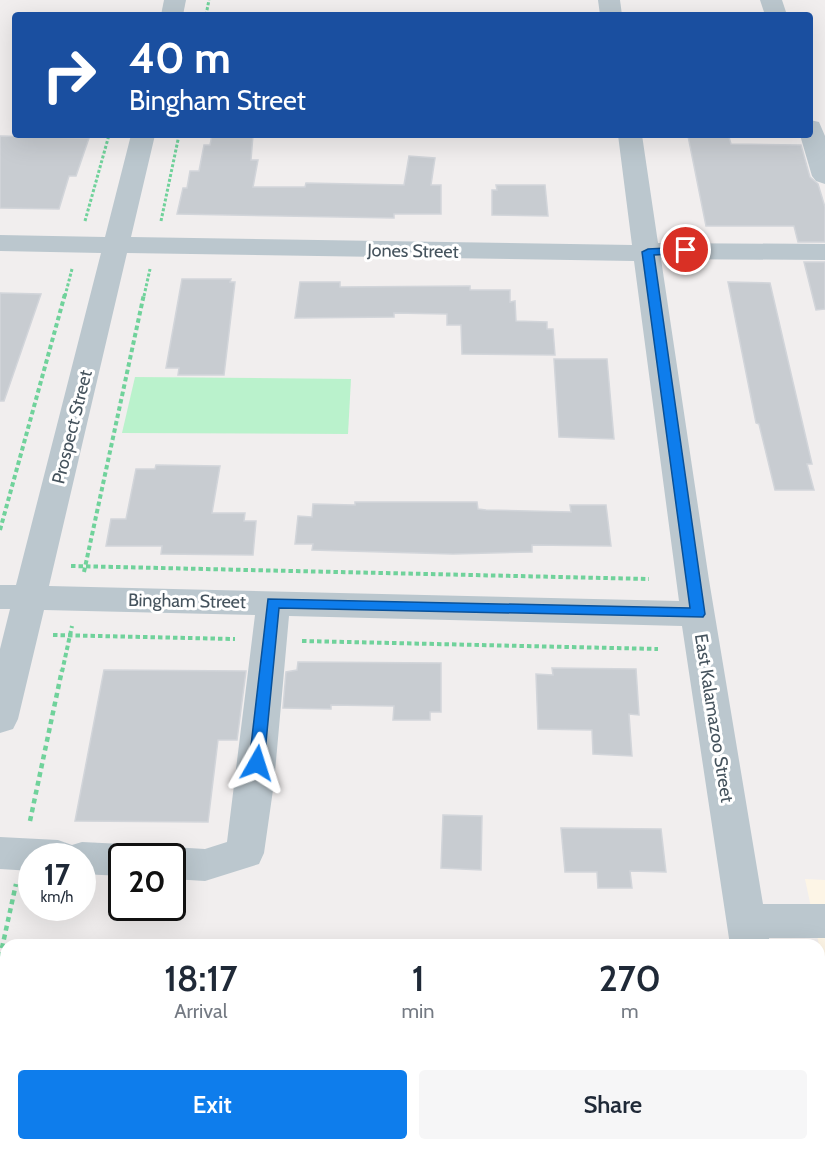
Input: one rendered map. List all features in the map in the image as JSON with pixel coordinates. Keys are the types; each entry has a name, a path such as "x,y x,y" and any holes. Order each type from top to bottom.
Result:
{"street":[{"path":"813,137 825,176"},
{"name":"Prospect Street","path":"0,719 21,634 15,597 38,565 142,138"},
{"name":"East Kalamazoo Street","path":"630,138 698,614 748,933"},
{"name":"Jones Street","path":"0,243 76,234 117,246 610,255 648,252 825,252"},
{"name":"Bingham Street","path":"15,597 698,614"},
{"path":"189,864 245,853 273,603"},
{"path":"748,933 825,921"}],"path":[{"path":"0,530 76,234 85,223 108,138"},
{"path":"29,843 70,636 178,138"},
{"path":"38,565 649,579"},
{"path":"21,634 658,649"},
{"path":"5,939 18,889"}],"shaded area":[{"path":"805,879 825,880 825,939 818,939"}],"green space":[{"path":"135,377 351,379 348,434 122,433"}],"building":[{"path":"0,136 89,138 76,176 69,176 59,209 0,208"},
{"path":"211,138 253,138 251,160 258,160 253,187 305,187 306,183 404,185 409,156 435,158 431,185 441,185 441,214 394,214 394,218 177,214 183,188 187,188 190,171 199,171 204,145 210,145"},
{"path":"688,138 729,138 731,144 801,145 810,177 818,184 825,207 825,242 798,242 794,226 706,226"},
{"path":"496,185 545,185 548,216 492,215 492,190 497,190"},
{"path":"804,262 825,262 825,309 816,310"},
{"path":"182,279 231,279 230,282 235,282 224,375 178,375 179,368 166,368"},
{"path":"300,282 340,282 340,287 470,286 470,290 510,290 510,302 515,301 516,321 547,322 547,329 553,329 555,355 462,354 461,325 447,325 447,314 394,313 394,317 295,318"},
{"path":"728,282 770,283 812,464 807,464 814,490 775,490 759,424 756,423"},
{"path":"0,293 41,294 4,401 0,401"},
{"path":"554,359 607,359 614,439 559,437"},
{"path":"156,465 220,466 212,513 245,513 244,521 256,521 253,555 161,554 162,546 106,546 111,519 126,519 136,469 155,469"},
{"path":"355,502 477,502 478,509 486,510 571,512 570,505 606,505 611,546 532,545 532,552 453,554 312,550 313,544 295,544 298,516 312,517 313,504 355,505"},
{"path":"298,662 441,663 441,712 430,712 430,720 393,720 394,706 331,705 331,709 283,708 286,672 297,670"},
{"path":"552,668 636,669 639,715 629,714 632,756 593,754 592,730 538,729 536,674 553,675"},
{"path":"104,670 246,671 237,740 218,740 208,822 75,821"},
{"path":"443,815 482,816 481,870 441,868"},
{"path":"561,828 661,829 666,872 630,871 632,888 598,888 597,872 565,872"}],"route":[{"path":"257,763 273,603 698,614 648,252 686,250"}]}
